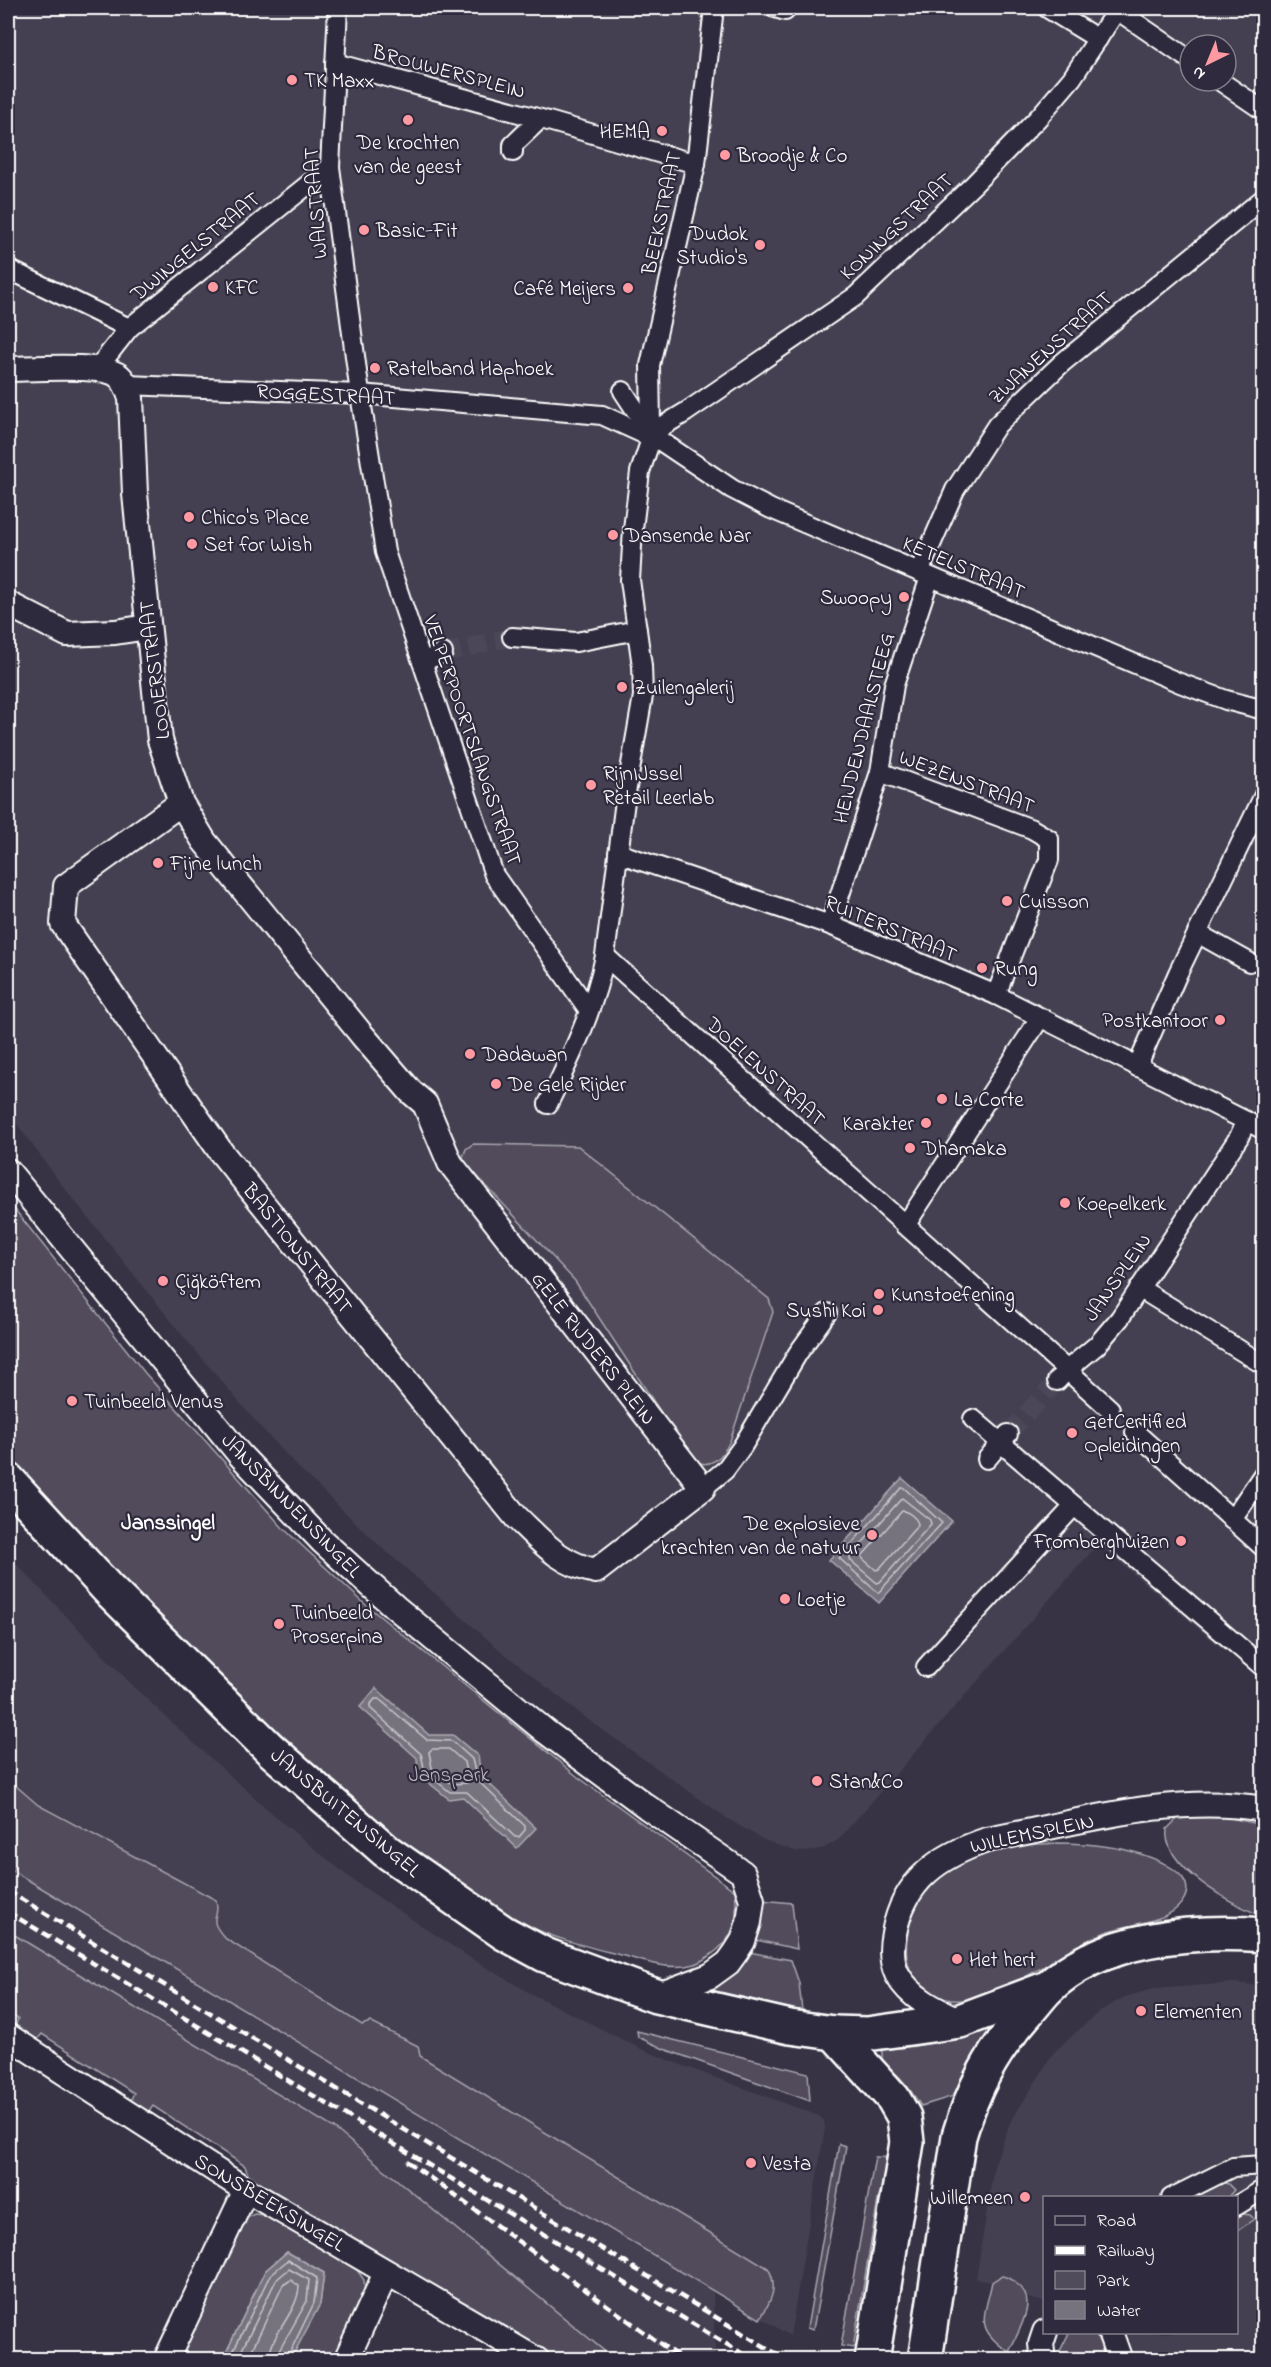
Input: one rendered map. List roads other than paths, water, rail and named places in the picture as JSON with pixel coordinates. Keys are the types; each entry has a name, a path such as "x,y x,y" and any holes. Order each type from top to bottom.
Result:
{"main road":[{"name":"JANSBUITENSINGEL","path":"8,1480 108,1589 270,1749 386,1851 504,1933 545,1956 656,1996 790,2027 867,2034 960,2021"},
{"path":"960,2021 1048,1988 1075,1969 1106,1953 1137,1942 1215,1935 1263,1935"},
{"path":"925,2360 959,2136 968,2103 986,2067 1000,2046 1048,1988"},
{"path":"834,2032 893,2098 904,2117 907,2146 872,2360"}],"street":[{"name":"WALSTRAAT","path":"338,8 330,167 360,394"},
{"name":"BEEKSTRAAT","path":"588,1009 600,982 605,956 618,853 643,696 642,666 630,580 640,472 652,434 650,365 696,164 714,8"},
{"path":"1047,8 1098,39"},
{"path":"1118,9 1178,52"},
{"name":"KONINGSTRAAT","path":"652,434 856,296 974,184 1038,118 1072,78 1118,9"},
{"name":"BROUWERSPLEIN","path":"335,63 696,164"},
{"path":"1237,93 1263,111"},
{"path":"513,152 513,145 546,121"},
{"name":"DWINGELSTRAAT","path":"97,369 129,328 330,167"},
{"name":"ZWANENSTRAAT","path":"925,575 955,490 997,425 1062,363 1263,198"},
{"path":"8,269 129,328"},
{"name":"ROGGESTRAAT","path":"8,369 97,369 119,376 126,385 360,394 602,415 652,434"},
{"name":"LOOIERSTRAAT","path":"126,385 131,398 135,494 160,740 181,803 204,841 363,1035"},
{"path":"622,391 652,434"},
{"name":"VELPERPOORTSLANGSTRAAT","path":"360,394 385,552 494,875 588,1009"},
{"name":"KETELSTRAAT","path":"652,434 732,489 771,509 1180,683 1226,700 1263,710"},
{"name":"HEIJDENDAALSTEEG","path":"830,925 880,772 894,685 925,575"},
{"path":"8,603 67,634 116,632 148,627"},
{"path":"512,637 576,642 637,630"},
{"path":"422,662 443,653"},
{"name":"WEZENSTRAAT","path":"880,772 1032,829 1049,839 1049,860 996,995"},
{"path":"1263,795 1197,933 1137,1067 1263,1130"},
{"name":"BASTIONSTRAAT","path":"181,803 66,886 63,924 221,1152 516,1517 552,1551 577,1567 596,1571 703,1488"},
{"name":"RUITERSTRAAT","path":"618,853 830,925 996,995 1137,1067"},
{"path":"1197,933 1249,962"},
{"name":"DOELENSTRAAT","path":"605,956 901,1222"},
{"path":"548,1104 588,1009"},
{"path":"1040,1018 901,1222 1062,1375 1110,1409"},
{"name":"GELE RIJDERS PLEIN","path":"363,1035 424,1104 450,1163 703,1488"},
{"name":"JANSPLEIN","path":"1062,1375 1096,1345 1120,1318 1239,1137 1246,1121"},
{"name":"JANSBINNENSINGEL","path":"8,1171 240,1455 322,1541 395,1607 545,1731 656,1814 743,1873 752,1900 749,1922 743,1941 736,1952 728,1963 710,1976 656,1996"},
{"path":"1139,1288 1263,1365"},
{"path":"703,1488 724,1470 742,1447 798,1353 827,1313"},
{"path":"974,1419 1004,1438 1074,1506 1263,1668"},
{"path":"1135,1432 1263,1548"},
{"path":"987,1459 1004,1438"},
{"path":"1232,1520 1263,1473"},
{"path":"926,1667 1074,1506"},
{"name":"WILLEMSPLEIN","path":"960,2021 939,2011 908,1989 897,1974 892,1960 892,1945 900,1911 910,1891 938,1862 958,1850 987,1840 1162,1806 1210,1805 1263,1809"},
{"name":"SONSBEEKSINGEL","path":"8,2036 246,2190 537,2360"},
{"path":"1175,2196 1233,2168 1263,2165"},
{"path":"1238,2205 1263,2189"},
{"path":"166,2360 246,2190"},
{"path":"346,2360 386,2273"},
{"path":"1043,2360 1041,2344 1044,2334"},
{"path":"1111,2334 1120,2360"}],"water":[{"path":"902,1478 952,1521 879,1603 829,1560"},
{"path":"376,1688 429,1735 453,1735 478,1756 481,1776 536,1828 517,1848 463,1797 449,1799 418,1774 417,1758 360,1707"},
{"path":"287,2252 324,2273 320,2304 291,2359 223,2359 265,2271"}],"tunnel":[{"path":"443,653 512,637"},
{"path":"1008,1434 1057,1381"}],"railway":[{"path":"8,1891 787,2360"},
{"path":"8,1912 753,2360"},
{"path":"407,2161 683,2360"}],"place":[{"name":"TK Maxx","path":"292,80"},
{"name":"De krochten van de geest","path":"408,120"},
{"name":"HEMA","path":"662,131"},
{"name":"Broodje & Co","path":"725,155"},
{"name":"Basic-Fit","path":"364,230"},
{"name":"Dudok Studio's","path":"760,245"},
{"name":"KFC","path":"213,287"},
{"name":"Café Meijers","path":"628,288"},
{"name":"Ratelband Haphoek","path":"375,368"},
{"name":"Chico's Place","path":"189,517"},
{"name":"Dansende Nar","path":"613,535"},
{"name":"Set for Wish","path":"192,544"},
{"name":"Swoopy","path":"904,597"},
{"name":"Zuilengalerij","path":"622,687"},
{"name":"RijnIJssel Retail Leerlab","path":"591,785"},
{"name":"Fijne lunch","path":"158,863"},
{"name":"Cuisson","path":"1007,901"},
{"name":"Rung","path":"982,968"},
{"name":"Postkantoor","path":"1220,1020"},
{"name":"Dadawan","path":"470,1054"},
{"name":"De Gele Rijder","path":"496,1084"},
{"name":"La Corte","path":"942,1099"},
{"name":"Karakter","path":"926,1123"},
{"name":"Dhamaka","path":"910,1148"},
{"name":"Koepelkerk","path":"1065,1203"},
{"name":"Çiğköftem","path":"163,1281"},
{"name":"Kunstoefening","path":"879,1294"},
{"name":"Sushi Koi","path":"878,1310"},
{"name":"Tuinbeeld Venus","path":"72,1401"},
{"name":"GetCertified Opleidingen","path":"1072,1433"},
{"name":"De explosieve krachten van de natuur","path":"872,1535"},
{"name":"Fromberghuizen","path":"1181,1541"},
{"name":"Loetje","path":"785,1599"},
{"name":"Tuinbeeld Proserpina","path":"279,1624"},
{"name":"Stan&Co","path":"817,1781"},
{"name":"Het hert","path":"957,1959"},
{"name":"Elementen","path":"1141,2011"},
{"name":"Vesta","path":"751,2163"},
{"name":"Willemeen","path":"1025,2197"}],"district":[{"name":"Janssingel","path":"168,1521"}],"park label":[{"name":"Janspark","path":"449,1774"}]}
